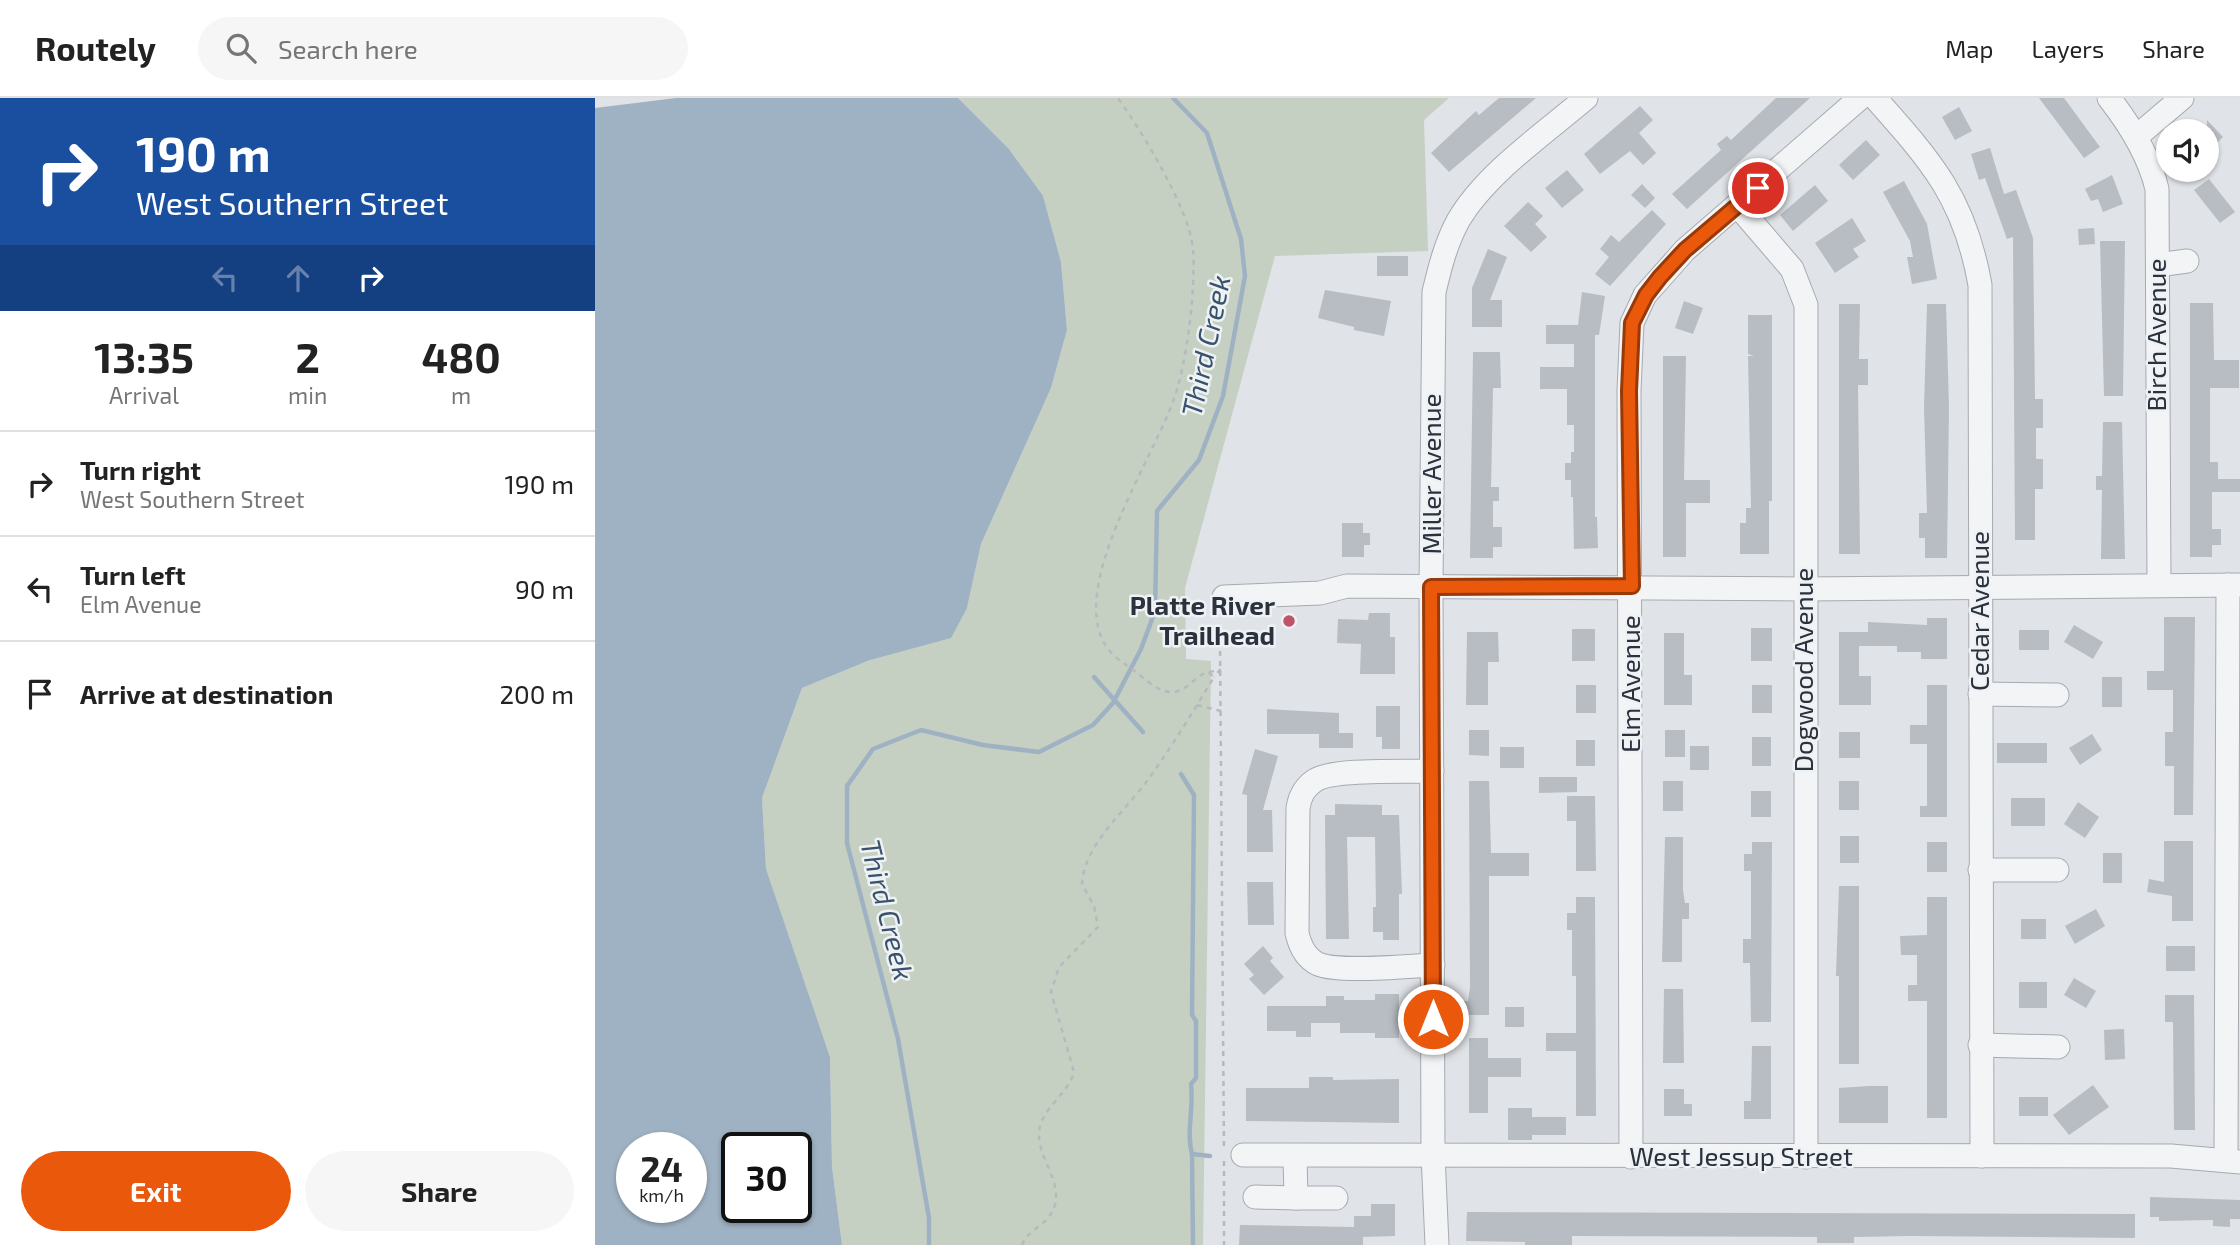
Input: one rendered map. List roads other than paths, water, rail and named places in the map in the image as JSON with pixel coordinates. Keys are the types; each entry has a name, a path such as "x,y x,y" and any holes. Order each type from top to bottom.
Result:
{"street":[{"name":"Miller Avenue","path":"1437,1245 1433,1154 1433,314 1443,257 1458,222 1487,184 1586,98"},
{"name":"Elm Avenue","path":"1631,1157 1632,586 1629,391 1632,323 1646,295 1685,250 1860,98"},
{"name":"Cedar Avenue","path":"1875,98 1943,178 1975,252 1981,302 1979,587 1982,1156"},
{"name":"Birch Avenue","path":"2109,98 2136,137 2153,171 2157,189 2159,584"},
{"path":"2136,137 2182,98"},
{"name":"Dogwood Avenue","path":"1738,206 1792,270 1806,305 1806,1157"},
{"path":"2158,265 2187,261"},
{"path":"1224,597 1320,593 1347,586 1804,589 2234,585 2233,1160"},
{"path":"1980,694 2057,695"},
{"path":"1432,771 1331,774 1321,776 1304,789 1298,808 1297,933 1300,945 1310,959 1329,968 1433,965"},
{"path":"1980,870 2057,870"},
{"path":"1980,1045 2058,1047"},
{"name":"West Jessup Street","path":"1243,1155 2171,1156 2233,1160"},
{"path":"1296,1156 1296,1198"},
{"path":"1255,1197 1336,1198"}],"water":[{"path":"676,98 958,98 1009,149 1043,196 1061,262 1067,330 1051,388 981,544 967,608 951,638 870,660 802,688 762,798 766,869 830,1057 832,1167 842,1245 595,1245 595,108"}],"waterway":[{"name":"Third Creek","path":"929,1245 929,1218 898,1039 847,843 847,786 873,749 921,730 983,745 1039,752 1093,725 1113,703 1141,649 1155,611 1157,511 1199,460 1223,396 1245,276 1241,239 1207,133 1173,98"},
{"path":"1094,677 1143,732"},
{"path":"1181,774 1194,795 1192,1015 1196,1021 1196,1078 1191,1084 1190,1146 1192,1154 1210,1156"},
{"path":"1192,1154 1193,1245"}],"place":[{"name":"Platte River Trailhead","path":"1289,621"}]}
